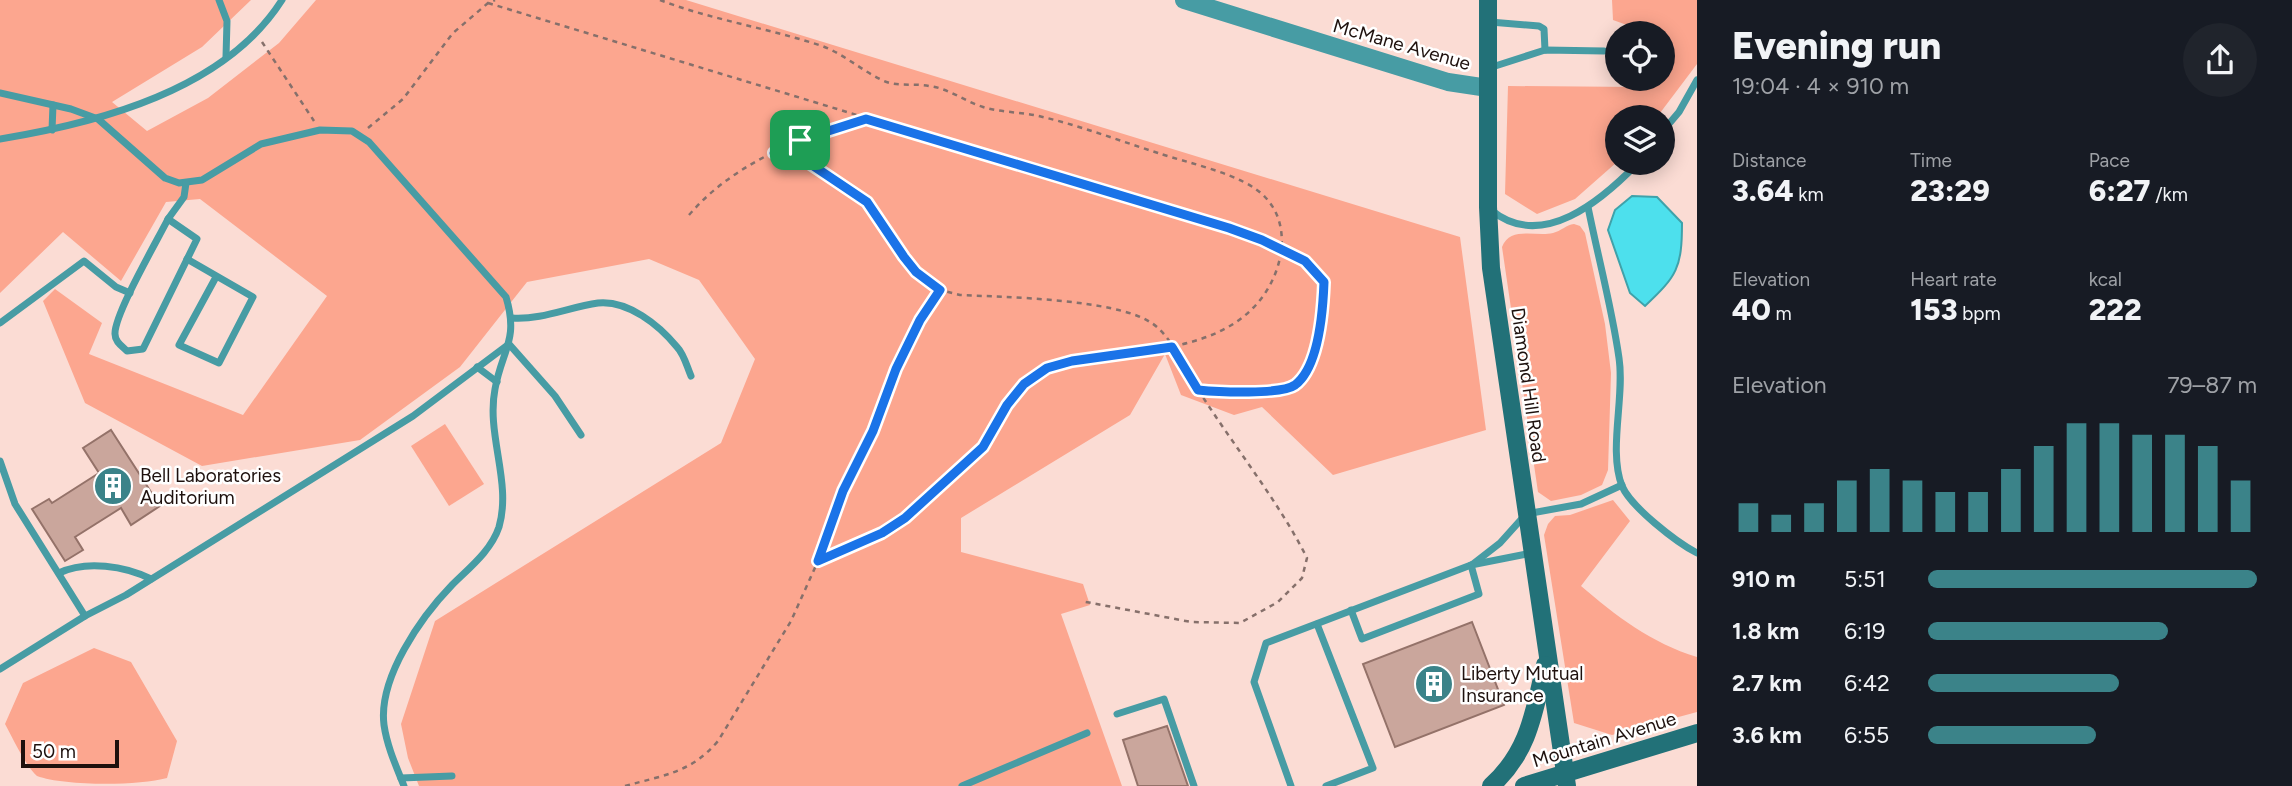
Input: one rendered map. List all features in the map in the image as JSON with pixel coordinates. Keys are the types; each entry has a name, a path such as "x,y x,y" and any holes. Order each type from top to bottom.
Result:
{"main road":[{"name":"Diamond Hill Road","path":"1488,0 1488,207 1493,288 1567,779"},
{"path":"1491,786 1509,766 1530,731 1547,654"},
{"name":"Mountain Avenue","path":"1524,786 1567,779 1697,733"}],"street":[{"name":"McMane Avenue","path":"1184,0 1448,82 1488,88"}],"lane":[{"path":"219,0 228,21 226,57"},
{"path":"0,139 98,119 184,84 226,57 256,32 282,0"},
{"path":"1488,22 1539,26 1544,29 1545,50"},
{"path":"1488,68 1545,50 1604,51"},
{"path":"1675,116 1693,95 1697,80"},
{"path":"0,93 98,119 166,178 186,183 202,180 261,144 320,130 352,131 360,134 506,297 512,318 509,344 497,382 493,425 502,493 498,529 490,545 430,609 408,644 384,703 384,723 402,782 452,776"},
{"path":"52,105 52,130"},
{"path":"1488,207 1505,221 1521,226 1556,221 1588,207 1624,175"},
{"path":"168,219 197,239 143,349 127,351 116,341 114,332 130,293 168,219 184,197 186,183"},
{"path":"1588,207 1620,359 1618,463 1622,485 1628,496 1648,515 1697,553"},
{"path":"187,259 253,297 219,363 178,345 216,276"},
{"path":"0,323 84,261 116,287 130,293"},
{"path":"512,318 528,319 599,303 627,308 649,320 679,348 691,376"},
{"path":"0,669 414,416 509,344"},
{"path":"509,344 555,396 581,435"},
{"path":"477,367 497,382"},
{"path":"0,461 15,504 85,616"},
{"path":"1471,565 1500,543 1526,514 1581,504 1622,485"},
{"path":"1291,786 1255,678 1266,643 1471,565 1532,553"},
{"path":"1351,610 1362,639 1479,594 1471,565"},
{"path":"59,573 80,566 138,572 151,579"},
{"path":"1317,624 1373,768 1326,786"},
{"path":"1117,714 1164,699 1194,786"},
{"path":"962,786 1087,733"}],"path":[{"path":"360,134 403,99 453,33 488,2 495,0"},
{"path":"660,0 708,17 763,28 827,48 884,81 907,86 929,86 955,94 979,106 1076,126 1230,176 1266,198 1279,223 1281,263 1266,292 1240,321 1219,332 1172,347 1072,361 1047,368 1024,384 1007,405 983,447 905,518 882,533 818,561"},
{"path":"488,2 1229,228 1262,240 1305,261 1324,282 1322,319 1306,373 1294,386 1275,391 1198,390"},
{"path":"256,32 320,130"},
{"path":"689,215 726,179 800,140 866,119"},
{"path":"774,153 789,153 803,159 867,202 916,272 940,290 960,295 1069,303 1129,313 1151,322 1166,335 1198,390 1307,558 1302,578 1278,602 1240,623 1191,622 1082,601"},
{"path":"625,786 687,768 704,758 718,741 791,621 818,561 843,491 873,431 896,369 920,320 940,290"},
{"path":"1534,759 1545,750"}],"shaded area":[{"path":"0,0 251,0 202,47 112,102 147,131 208,98 279,43 316,0 686,0 1460,237 1486,430 1333,475 1262,407 1234,415 1181,395 1165,354 1130,415 961,518 961,552 1083,584 1090,605 1061,614 1122,786 419,786 408,758 401,724 435,621 721,443 755,359 699,280 649,259 527,282 460,367 360,440 202,466 85,403 43,301 55,289 102,323 89,354 243,415 327,296 200,199 166,202 121,281 63,232 0,293"},
{"path":"1612,0 1697,0 1697,64 1666,105 1605,105 1605,173 1575,199 1537,214 1505,194 1508,86 1605,87 1605,91 1675,91 1675,21 1613,20"},
{"path":"1574,224 1580,226 1585,233 1605,324 1611,373 1608,470 1602,485 1581,495 1551,501 1538,492 1502,247 1517,234 1553,233"},
{"path":"445,424 484,484 449,506 411,446"},
{"path":"1613,500 1630,521 1581,586 1635,628 1664,644 1697,657 1697,712 1612,735 1574,723 1544,535 1555,516 1570,515"},
{"path":"94,648 131,662 177,741 167,778 101,784 65,782 37,776 20,752 5,724 23,683"}],"water":[{"path":"1632,196 1657,197 1682,223 1681,251 1676,270 1645,306 1630,293 1608,230 1615,210"}],"building":[{"name":"Bell Laboratories Auditorium","path":"111,430 160,506 131,525 121,508 75,537 83,550 65,561 32,509 49,499 52,503 99,473 83,448"},
{"name":"Liberty Mutual Insurance","path":"1472,622 1504,705 1395,747 1363,664"},
{"path":"1167,726 1188,786 1138,786 1123,740"}],"place":[{"name":"Bell Laboratories Auditorium","path":"113,486"},
{"name":"Liberty Mutual Insurance","path":"1434,684"}],"route":[{"path":"866,119 1262,240 1305,261 1324,282 1322,319 1306,373 1294,386 1275,391 1198,390 1172,347 1072,361 1047,368 1024,384 1007,405 983,447 905,518 882,533 818,561 843,491 873,431 896,369 920,320 940,290 916,272 867,202 823,175 803,159 789,153 774,153 800,140 866,119"}]}
